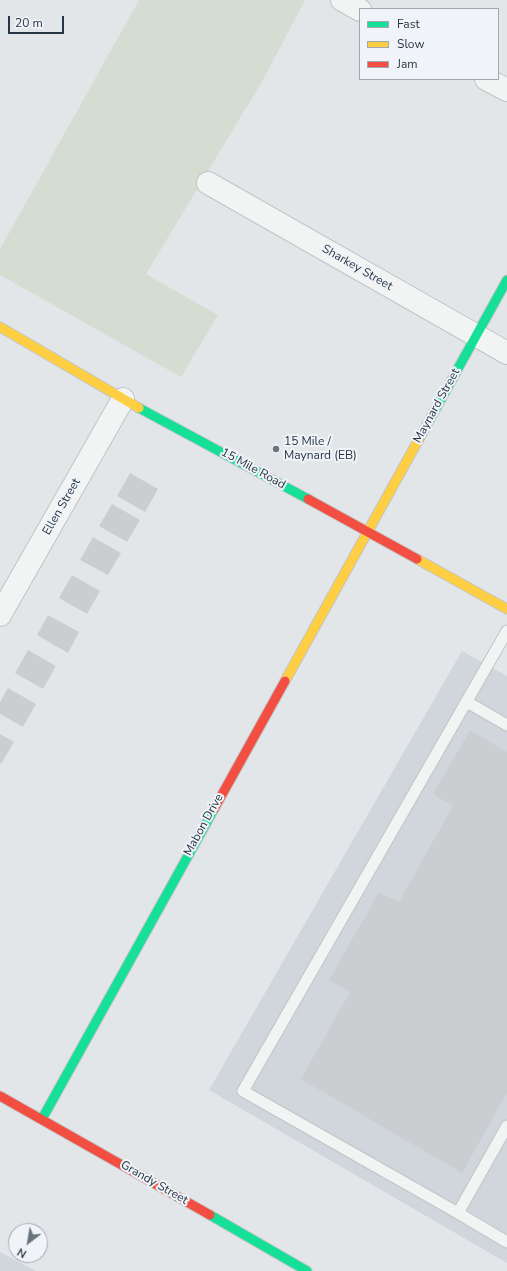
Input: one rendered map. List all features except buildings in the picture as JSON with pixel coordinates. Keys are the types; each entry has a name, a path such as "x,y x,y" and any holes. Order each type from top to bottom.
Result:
{"street":[{"path":"342,0 359,9"},
{"path":"488,80 507,90"},
{"name":"Sharkey Street","path":"208,183 507,353"},
{"name":"Maynard Street","path":"367,531 507,280"},
{"name":"15 Mile Road","path":"0,327 124,399 507,609"},
{"name":"Ellen Street","path":"0,615 124,399"},
{"name":"Mabon Drive","path":"42,1119 367,531"},
{"name":"Grandy Street","path":"0,1096 307,1271"}],"lane":[{"path":"507,631 243,1091 507,1242"},
{"path":"466,702 507,725"},
{"path":"458,1213 507,1126"}],"shaded area":[{"path":"139,0 305,0 263,80 146,274 218,315 181,377 0,275 0,249"},
{"path":"462,651 507,676 507,1263 209,1090"},
{"path":"0,1252 8,1256 8,1263 21,1263 36,1271 0,1271"}],"traffic: fast":[{"path":"419,439 507,280"},
{"path":"139,408 308,499"},
{"path":"42,1119 214,809"},
{"path":"210,1215 307,1271"}],"traffic: slow":[{"path":"0,327 139,408"},
{"path":"285,681 419,439"},
{"path":"417,559 507,609"}],"traffic: jam":[{"path":"308,499 417,559"},
{"path":"214,809 285,681"},
{"path":"0,1096 210,1215"}],"place":[{"name":"15 Mile / Maynard (EB)","path":"276,449"}]}
